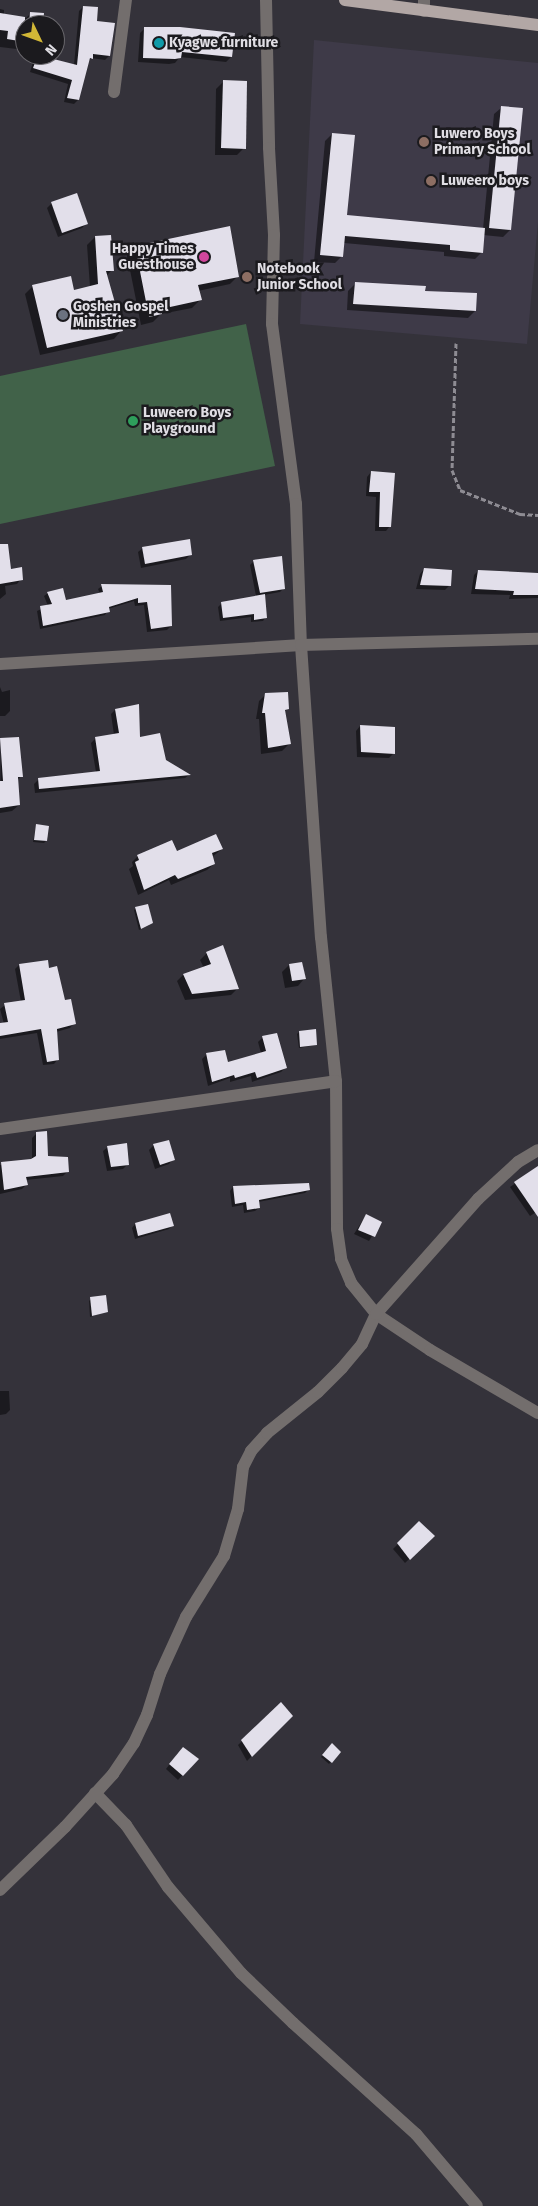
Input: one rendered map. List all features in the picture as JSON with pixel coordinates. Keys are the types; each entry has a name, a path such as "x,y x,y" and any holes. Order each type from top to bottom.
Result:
{"main road":[{"path":"345,0 424,6 538,25"}],"street":[{"path":"114,92 126,0"},
{"path":"266,0 269,148 274,235 272,324 296,504 301,646 321,937 336,1081 337,1229 342,1259 351,1283 376,1314 430,1350 538,1414"},
{"path":"0,664 301,646 538,639"},
{"path":"0,1129 336,1081"},
{"path":"0,1890 18,1875 114,1774 134,1743 147,1715 160,1674 186,1617 224,1556 235,1524 244,1467 252,1451 267,1433 318,1392 342,1368 362,1344 376,1314 486,1192 518,1162 538,1150"},
{"path":"95,1793 126,1825 168,1887 241,1973 416,2134 477,2206"}],"path":[{"path":"456,343 452,470 460,490 520,514 538,515"}],"shaded area":[{"name":"Luwero Boys Primary School","path":"314,40 538,63 538,222 527,344 300,324"}],"green space":[{"name":"Luweero Boys Playground","path":"246,324 275,466 0,524 0,376"}],"building":[{"path":"83,6 98,7 97,21 115,23 110,56 93,54 93,59 90,58 79,100 67,98 72,80 33,68 34,65 65,65 65,62 77,65"},
{"path":"30,12 44,13 44,15 30,15"},
{"path":"0,13 15,15 15,40 7,39 8,31 0,30"},
{"path":"144,27 180,27 235,33 232,57 182,52 181,58 175,59 143,58"},
{"path":"223,80 247,81 246,149 221,148"},
{"path":"501,106 523,108 511,230 489,228"},
{"path":"332,133 355,135 347,215 485,228 483,253 450,250 450,245 345,236 343,257 320,255"},
{"path":"77,193 88,224 62,233 51,202"},
{"path":"230,226 239,277 198,285 202,300 161,309 162,314 149,317 135,246"},
{"path":"111,235 114,271 106,271 123,331 47,348 32,285 71,276 74,290 98,284 95,236"},
{"path":"355,282 426,286 425,291 477,293 476,311 353,304"},
{"path":"371,471 395,473 391,527 379,527 380,492 369,492"},
{"path":"190,539 192,555 145,564 142,547"},
{"path":"0,544 8,544 11,569 22,567 23,580 0,584"},
{"path":"282,556 285,589 260,593 253,560"},
{"path":"424,568 452,570 451,586 420,585"},
{"path":"478,570 538,573 538,595 513,595 514,591 475,589"},
{"path":"101,584 171,585 172,626 151,629 147,602 138,603 138,598 109,607 110,612 43,626 40,606 52,604 47,592 63,588 66,600 103,592"},
{"path":"265,594 267,618 254,620 254,614 223,618 221,602"},
{"path":"288,692 289,709 285,710 291,744 268,748 265,713 262,713 265,693"},
{"path":"139,704 140,737 160,733 166,760 191,775 39,789 38,778 100,771 95,737 119,733 115,709"},
{"path":"360,725 395,727 395,754 361,752"},
{"path":"19,737 23,777 18,777 20,805 0,808 0,781 3,781 0,738"},
{"path":"36,824 49,826 47,841 34,840"},
{"path":"216,834 223,849 212,853 215,864 178,879 175,875 144,890 135,862 139,860 137,855 172,840 177,851"},
{"path":"148,904 153,923 141,929 135,907"},
{"path":"223,945 239,989 192,994 183,974 211,964 206,952"},
{"path":"48,960 49,968 57,966 65,1000 71,999 76,1024 57,1029 59,1060 47,1062 41,1029 0,1036 0,1023 8,1022 4,1003 25,1000 19,964"},
{"path":"302,962 306,979 292,981 289,964"},
{"path":"316,1029 317,1045 300,1047 299,1031"},
{"path":"277,1033 287,1068 257,1078 255,1072 235,1078 234,1075 212,1082 206,1053 225,1050 228,1062 266,1051 262,1036"},
{"path":"47,1131 48,1156 68,1157 69,1172 26,1177 28,1185 4,1190 1,1162 31,1159 36,1156 36,1132"},
{"path":"169,1140 175,1160 160,1165 153,1144"},
{"path":"127,1143 129,1165 111,1167 107,1146"},
{"path":"538,1166 538,1217 514,1182"},
{"path":"309,1183 310,1190 259,1200 260,1208 247,1210 246,1202 235,1204 233,1186"},
{"path":"170,1213 174,1226 138,1236 135,1223"},
{"path":"366,1214 382,1222 375,1237 358,1230"},
{"path":"106,1295 108,1312 92,1316 90,1297"},
{"path":"419,1521 435,1536 410,1560 397,1543"},
{"path":"281,1702 293,1716 252,1757 241,1740"},
{"path":"332,1743 341,1752 332,1763 322,1755"},
{"path":"183,1747 199,1759 183,1776 169,1764"}],"place":[{"name":"Kyagwe furniture","path":"159,43"},
{"name":"Luwero Boys Primary School","path":"424,142"},
{"name":"Luweero boys","path":"431,181"},
{"name":"Happy Times Guesthouse","path":"204,257"},
{"name":"Notebook Junior School","path":"247,277"},
{"name":"Goshen Gospel Ministries","path":"63,315"},
{"name":"Luweero Boys Playground","path":"133,421"}]}
